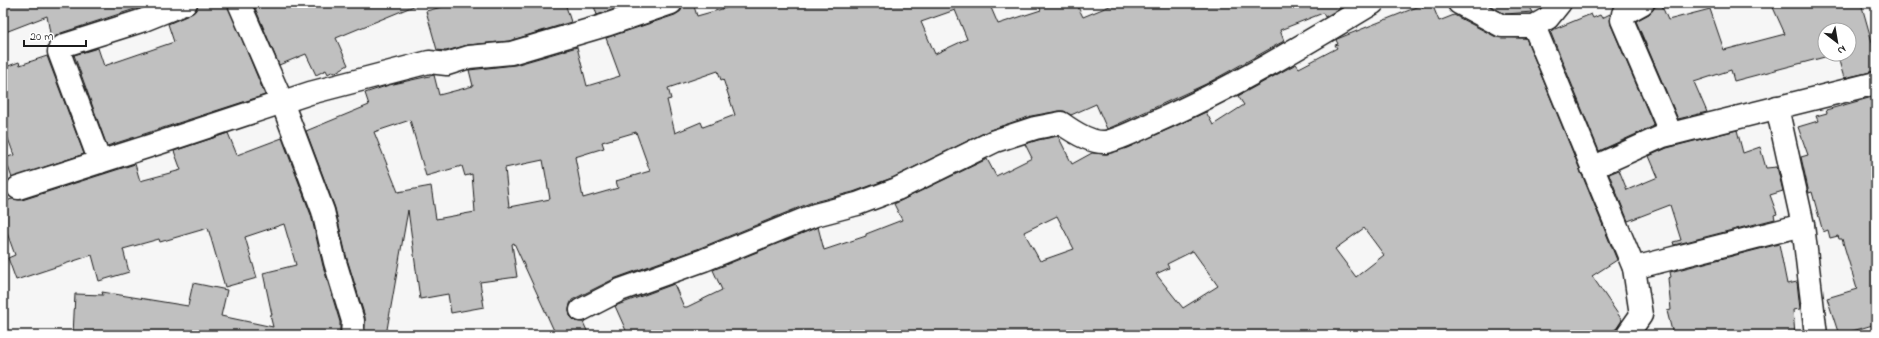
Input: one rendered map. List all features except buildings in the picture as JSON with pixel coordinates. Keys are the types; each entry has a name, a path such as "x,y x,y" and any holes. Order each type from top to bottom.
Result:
{"street":[{"path":"100,162 59,52 60,48 65,45 144,20 186,3"},
{"path":"239,3 282,102 323,211 353,321 352,335"},
{"path":"18,188 310,93 429,62 447,64 469,57 511,53 606,25 671,3"},
{"path":"581,310 620,290 704,260 815,215 857,204 897,189 995,141 1035,128 1061,123 1080,136 1104,142 1134,132 1173,115 1272,64 1373,3"},
{"path":"1459,3 1502,26 1534,26 1548,18 1560,3"},
{"path":"1643,3 1623,14 1622,20 1671,134"},
{"path":"1534,26 1634,268 1641,315 1627,335"},
{"path":"1592,168 1663,136 1876,83"},
{"path":"1777,108 1803,225 1816,335"},
{"path":"1634,268 1803,225"}]}
